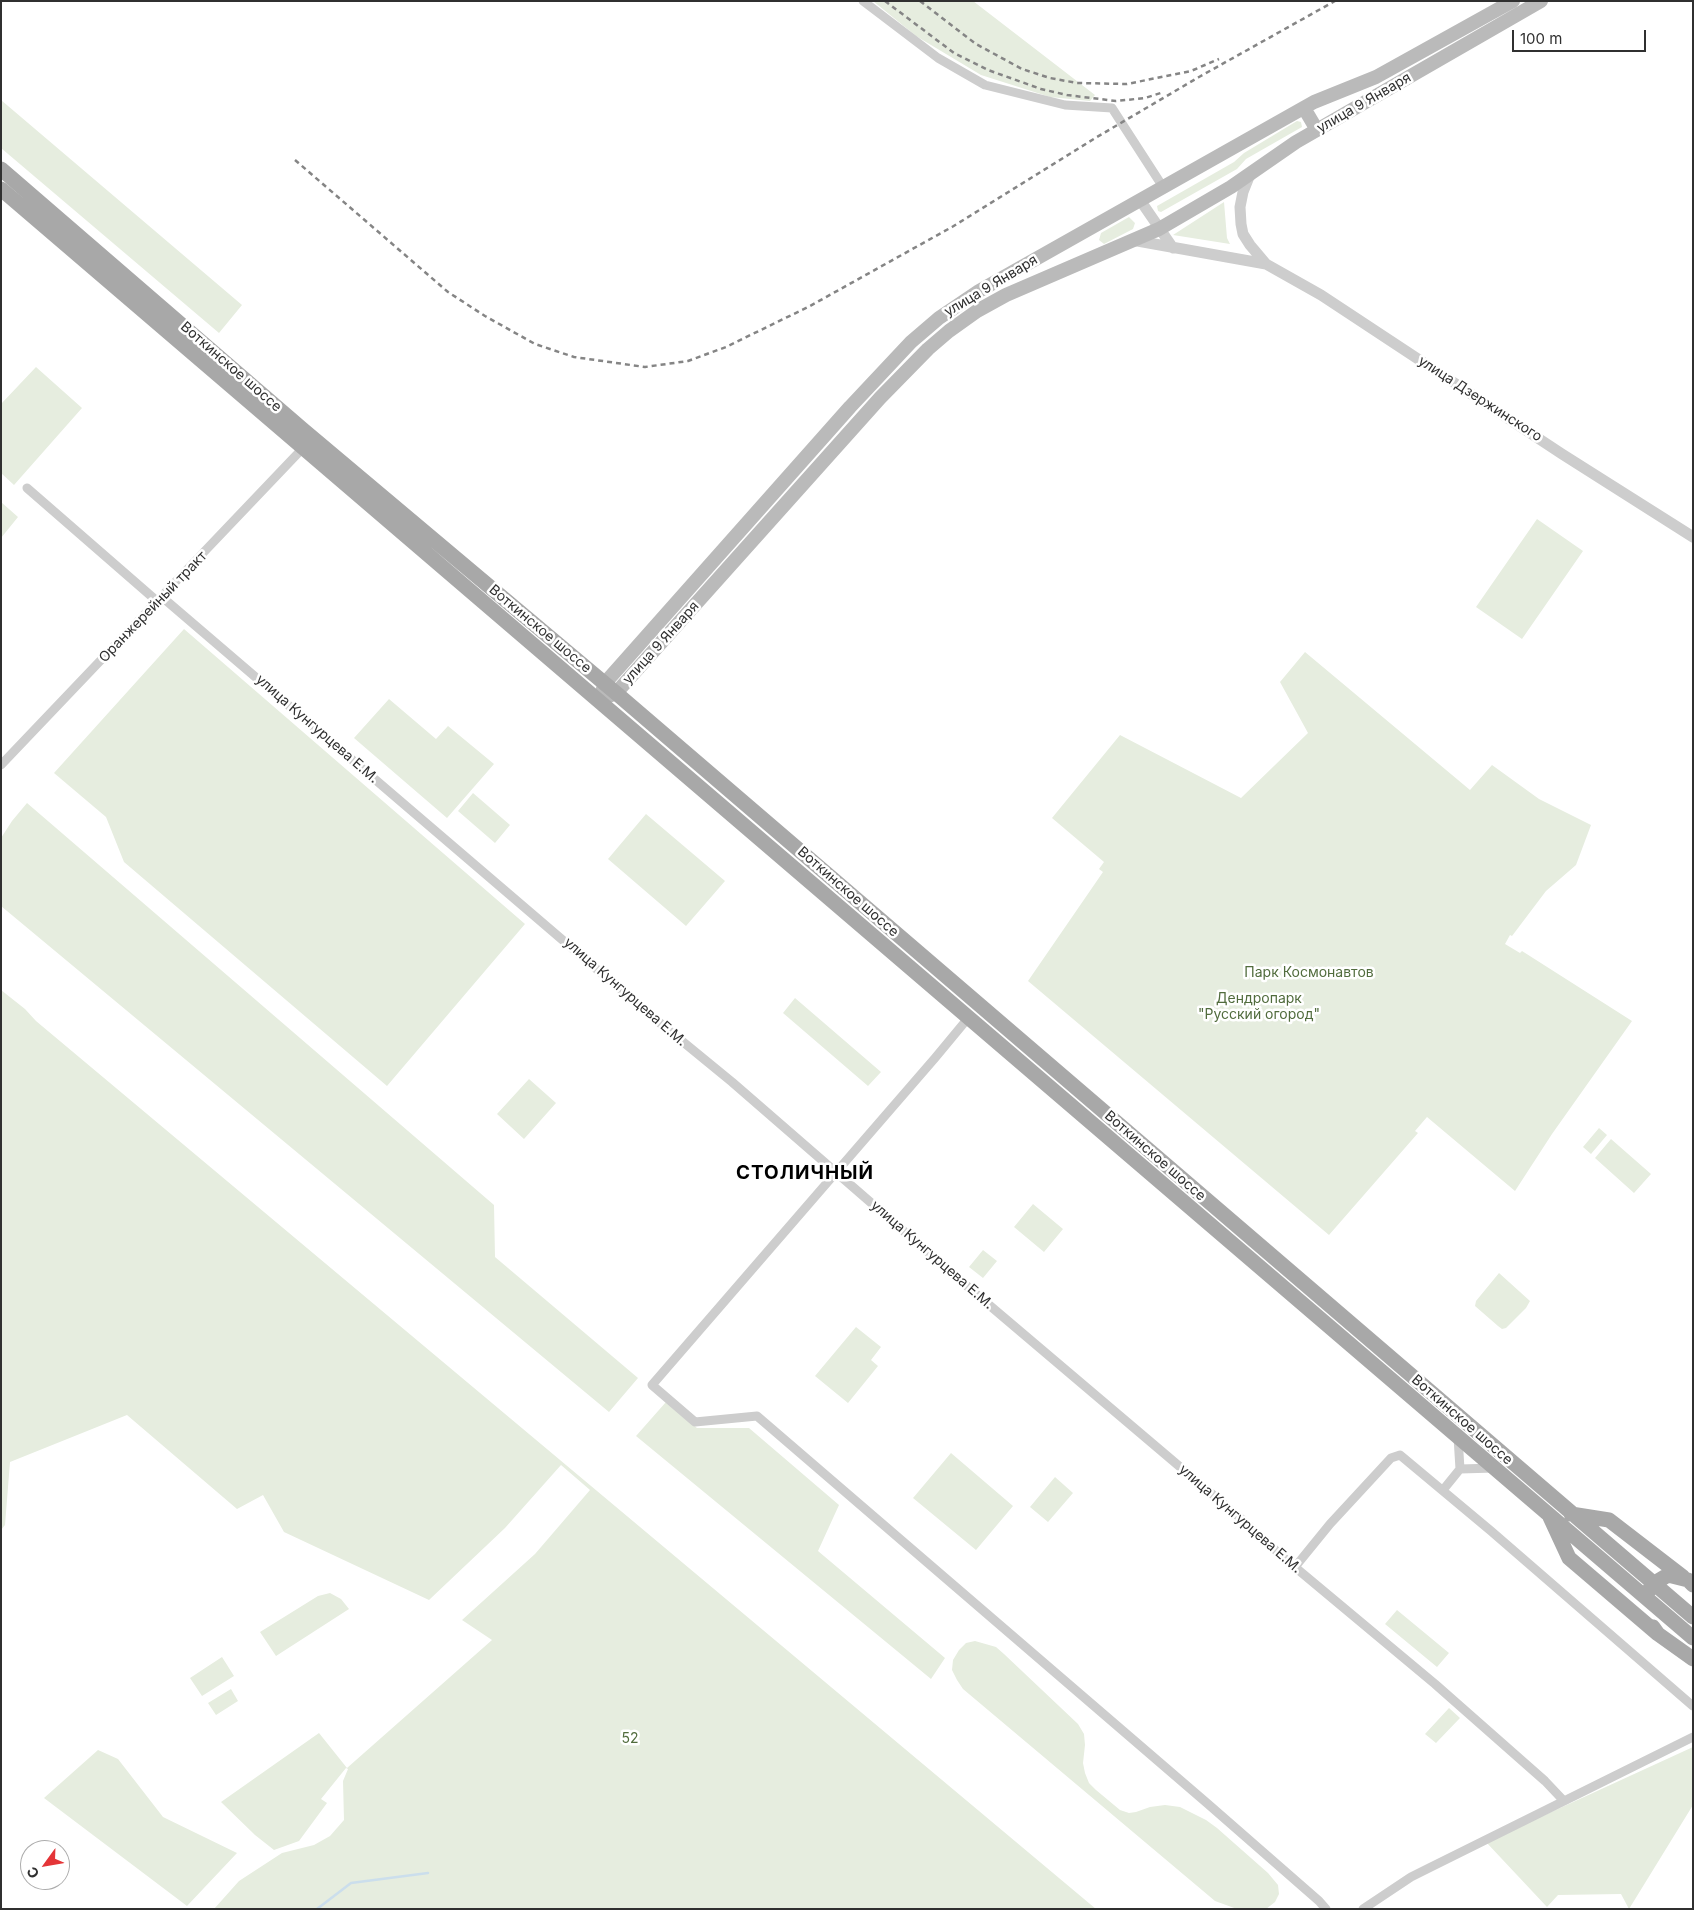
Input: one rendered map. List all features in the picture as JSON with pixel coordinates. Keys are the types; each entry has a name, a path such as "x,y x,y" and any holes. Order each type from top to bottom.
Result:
{"main road":[{"name":"улица 9 Января","path":"599,700 605,683 850,407 911,342 940,318 979,291 1304,108 1324,97 1376,77 1513,1"},
{"name":"улица 9 Января","path":"599,700 616,693 862,418 928,349 977,310 1020,288 1159,229 1231,187 1317,130 1541,1"},
{"path":"1304,108 1317,130"},
{"name":"Воткинское шоссе","path":"1,169 233,370 308,442 599,700 1548,1514 1649,1590 1693,1617"},
{"name":"Воткинское шоссе","path":"1,189 605,683 1571,1514 1649,1590 1693,1638"},
{"path":"850,407 862,418"},
{"path":"1548,1514 1568,1558 1658,1634 1693,1658"},
{"path":"1571,1514 1609,1520 1690,1583"},
{"path":"1658,1634 1642,1612 1649,1590 1668,1575 1690,1583"}],"street":[{"path":"863,1 938,58 985,85 1065,105 1112,108 1163,187"},
{"name":"улица Дзержинского","path":"1257,168 1249,177 1243,192 1240,208 1241,224 1243,234 1266,264"},
{"path":"1140,200 1173,248"},
{"name":"улица Дзержинского","path":"1132,240 1266,264 1321,295 1562,454 1693,537"},
{"name":"Оранжерейный тракт","path":"1,765 308,442"},
{"name":"улица Кунгурцева Е.М.","path":"27,488 670,1032 732,1082 1295,1567 1445,1693 1545,1781 1563,1800"},
{"path":"969,1017 652,1385 695,1422 757,1416 1208,1804 1326,1909"},
{"path":"1443,1490 1460,1469 1458,1436"},
{"path":"1295,1567 1330,1524 1391,1458 1400,1455 1693,1706"},
{"path":"1460,1469 1495,1468"},
{"path":"1363,1909 1411,1878 1563,1800 1693,1737"}],"green space":[{"path":"873,1 973,1 1095,95 1090,101 1050,97 981,75 916,36"},
{"path":"1,100 242,305 219,333 1,148"},
{"path":"1297,121 1301,122 1302,127 1246,159 1237,169 1161,212 1158,211 1157,206 1234,162 1244,153"},
{"path":"1224,202 1227,238 1230,244 1173,235"},
{"path":"1129,217 1135,223 1133,229 1104,244 1099,240 1101,233"},
{"path":"36,367 82,408 14,485 1,473 1,404"},
{"path":"1,502 18,517 1,538"},
{"path":"1537,519 1583,551 1522,639 1476,607"},
{"path":"184,629 525,924 387,1086 124,862 106,817 54,773"},
{"name":"Парк Космонавтов","path":"1305,652 1470,790 1492,765 1539,799 1591,825 1576,865 1546,891 1512,936 1510,935 1505,944 1520,953 1522,951 1632,1021 1552,1134 1515,1191 1427,1117 1415,1131 1418,1133 1329,1235 1028,981 1103,872 1099,869 1104,862 1052,818 1120,735 1241,798 1308,733 1280,682"},
{"path":"389,699 436,739 448,726 494,764 447,818 354,738"},
{"path":"473,793 510,825 495,843 458,811"},
{"path":"27,803 494,1205 495,1257 638,1378 609,1412 1,906 1,838"},
{"path":"646,814 725,881 686,926 608,859"},
{"name":"52","path":"1,990 1096,1909 214,1909 239,1881 282,1853 314,1845 330,1836 344,1820 343,1781 348,1769 346,1768 321,1799 327,1803 299,1841 274,1850 255,1835 221,1802 319,1733 347,1768 492,1640 462,1620 535,1554 590,1490 561,1465 505,1528 429,1600 284,1532 263,1495 237,1509 127,1415 10,1462 5,1525 1,1530"},
{"path":"795,998 881,1072 868,1086 783,1013"},
{"path":"529,1079 556,1103 524,1139 497,1114"},
{"path":"1599,1128 1607,1135 1591,1154 1583,1147"},
{"path":"1611,1139 1651,1174 1634,1193 1595,1158"},
{"path":"1033,1204 1063,1229 1044,1252 1014,1227"},
{"path":"983,1250 997,1261 983,1278 969,1267"},
{"path":"1499,1273 1530,1301 1526,1308 1506,1328 1502,1329 1475,1306 1476,1301"},
{"path":"856,1327 881,1347 871,1360 878,1366 848,1403 815,1376"},
{"path":"666,1402 697,1428 749,1428 839,1505 818,1551 945,1658 931,1679 636,1436"},
{"path":"951,1453 1013,1506 976,1550 913,1498"},
{"path":"1055,1477 1073,1493 1048,1522 1030,1507"},
{"path":"330,1593 341,1599 349,1609 276,1656 260,1632 318,1596"},
{"path":"1397,1610 1449,1653 1437,1667 1385,1624"},
{"path":"975,1641 996,1647 1078,1724 1084,1734 1083,1763 1085,1773 1089,1783 1096,1790 1120,1810 1129,1813 1165,1805 1180,1807 1206,1820 1268,1873 1278,1885 1279,1894 1275,1902 1266,1909 1237,1909 1215,1901 963,1689 952,1670 953,1660 966,1643"},
{"path":"222,1657 234,1676 202,1696 190,1678"},
{"path":"231,1689 238,1701 216,1715 208,1703"},
{"path":"1449,1708 1460,1718 1436,1743 1425,1734"},
{"path":"1693,1747 1693,1805 1629,1909 1621,1894 1558,1895 1547,1907 1486,1842"},
{"path":"98,1750 118,1759 163,1817 237,1853 187,1906 44,1798"}],"waterway":[{"path":"317,1909 351,1883 428,1873"}],"railway":[{"path":"885,1 954,53 988,70 1041,89 1067,95 1116,101 1145,98 1164,92"},
{"path":"920,1 976,44 1022,69 1050,78 1077,83 1127,84 1191,71 1219,59"},
{"path":"295,160 448,292 485,316 535,344 574,357 645,367 688,361 726,347 810,306 952,227 1097,137 1335,1"}],"district":[{"name":"СТОЛИЧНЫЙ","path":"805,1173"}],"park label":[{"name":"Дендропарк \"Русский огород\"","path":"1259,1008"}]}
